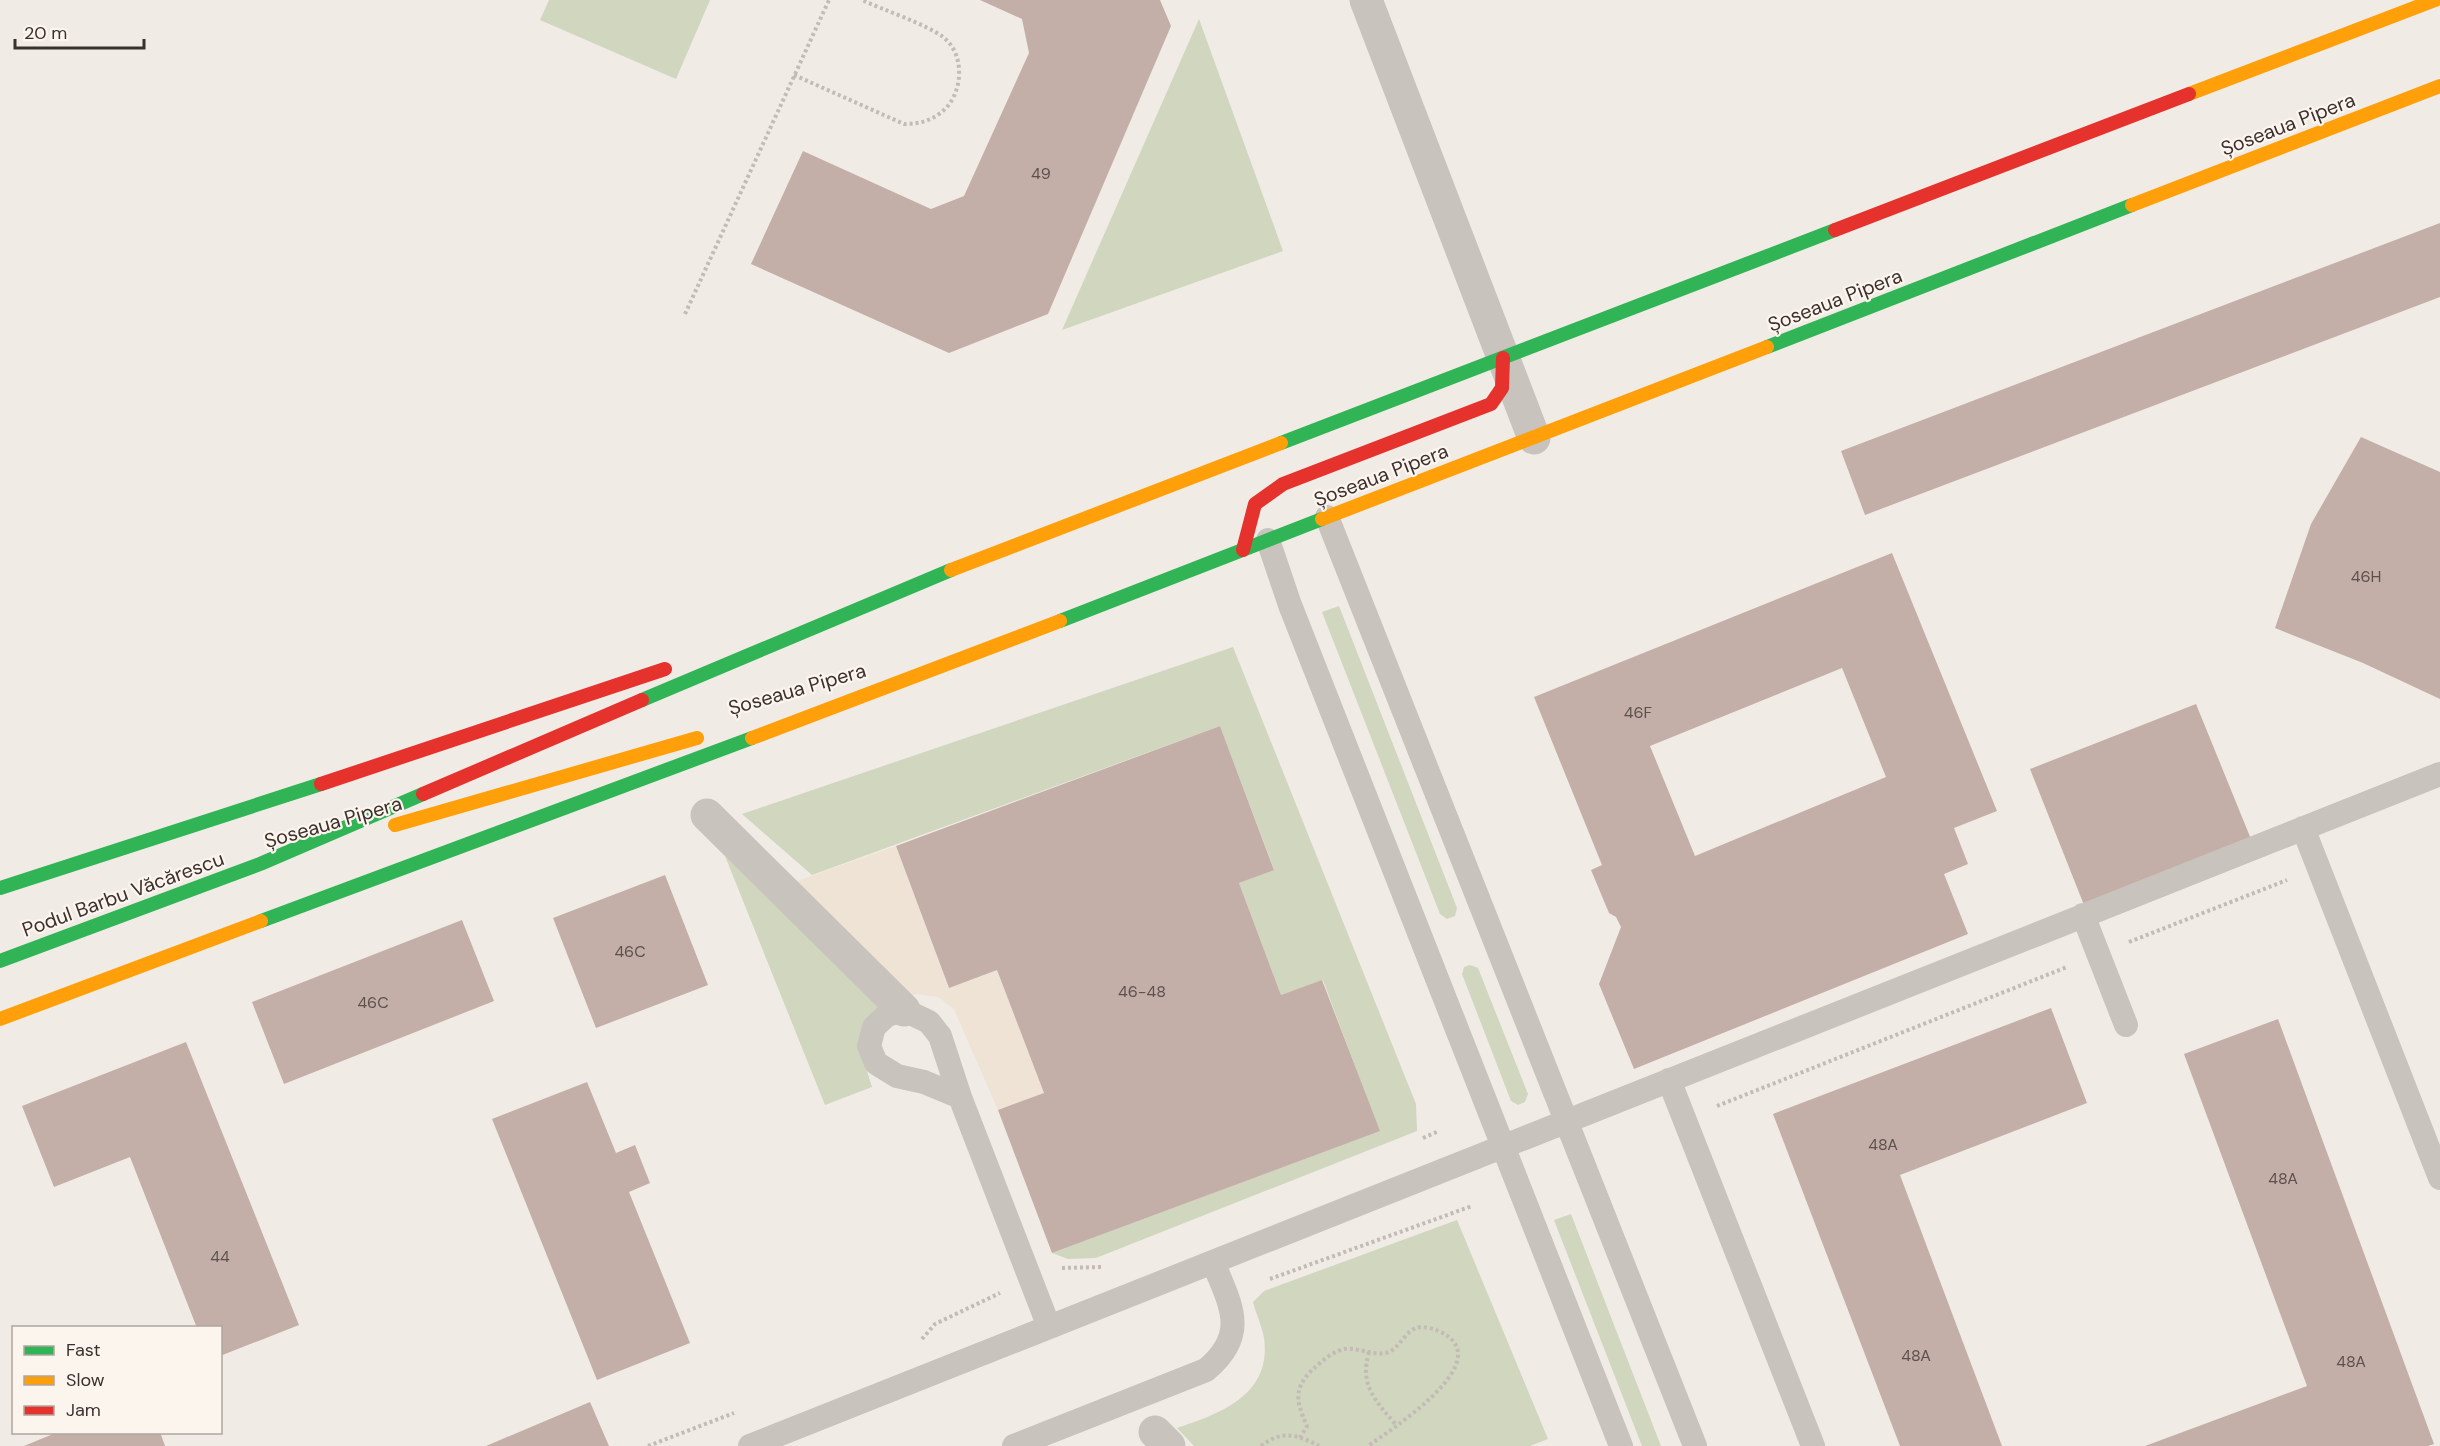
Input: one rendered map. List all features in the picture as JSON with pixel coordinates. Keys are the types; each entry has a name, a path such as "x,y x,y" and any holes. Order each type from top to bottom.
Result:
{"main road":[{"name":"Șoseaua Pipera","path":"260,864 891,593 2434,0"},
{"name":"Șoseaua Pipera","path":"0,1019 931,671 2440,86"},
{"name":"Șoseaua Pipera","path":"1243,549 1256,504 1283,484 1491,404 1502,388 1503,358"},
{"name":"Șoseaua Pipera","path":"732,646 891,593"},
{"name":"Șoseaua Pipera","path":"0,888 313,787 676,665"},
{"name":"Șoseaua Pipera","path":"749,723 931,671"},
{"name":"Șoseaua Pipera","path":"260,864 715,733"},
{"name":"Podul Barbu Văcărescu","path":"0,961 260,864"}],"street":[{"path":"1366,0 1534,438"},
{"path":"707,815 904,1010"}],"lane":[{"path":"1327,517 1695,1446"},
{"path":"1268,540 1290,605 1621,1446"},
{"path":"750,1446 2440,774"},
{"path":"2303,828 2440,1178"},
{"path":"2083,915 2126,1025"},
{"path":"960,1097 924,1082 897,1076 876,1063 870,1046 874,1027 887,1015 904,1010 929,1022 940,1036 960,1097 1048,1328"},
{"path":"1669,1080 1813,1446"},
{"path":"1014,1446 1206,1371 1221,1358 1232,1340 1234,1317 1213,1262"}],"path":[{"path":"685,314 829,0"},
{"path":"794,75 904,124 920,123 940,114 956,93 960,68 955,52 943,37 862,0"},
{"path":"1684,1119 2319,867"},
{"path":"1300,1438 1306,1426 1299,1410 1298,1396 1304,1377 1335,1352 1344,1349 1380,1354 1390,1352 1410,1332 1425,1327 1446,1334 1454,1342 1458,1352 1454,1367 1445,1384 1430,1400 1368,1446"},
{"path":"1369,1352 1365,1366 1366,1380 1371,1393 1396,1425"},
{"path":"1261,1446 1273,1437 1289,1435 1319,1446"}],"green space":[{"path":"549,0 710,0 676,79 540,20"},
{"path":"1199,19 1283,251 1062,330"},
{"path":"1339,606 1457,908 1455,916 1447,919 1440,914 1322,612"},
{"path":"1233,647 1416,1104 1417,1131 1096,1258 1068,1259 1052,1253 1379,1131 1323,980 1281,995 1239,883 1274,869 1220,726 812,875 742,814"},
{"path":"725,856 883,1006 859,1046 872,1087 825,1105"},
{"path":"1470,965 1478,968 1528,1094 1525,1102 1518,1105 1511,1101 1462,974 1464,967"},
{"path":"1571,1214 1661,1446 1642,1446 1554,1220"},
{"path":"1457,1220 1548,1439 1530,1446 1194,1446 1177,1428 1210,1416 1240,1399 1260,1374 1264,1358 1264,1338 1253,1302 1264,1291"}],"shaded area":[{"path":"896,846 948,987 997,970 1044,1093 998,1110 954,1009 938,997 917,994 893,999 780,887"}],"building":[{"path":"980,0 1160,0 1171,26 1048,314 949,353 751,264 803,151 931,209 964,196 1029,53 1022,19"},
{"path":"2440,223 2440,297 1865,515 1841,451"},
{"path":"2361,437 2440,472 2440,699 2363,663 2275,628 2311,524"},
{"path":"1892,553 1997,811 1954,828 1968,864 1944,874 1968,934 1634,1069 1599,984 1621,927 1616,917 1609,913 1591,870 1602,865 1534,697","holes":["1842,668 1886,777 1695,856 1650,746"]},
{"path":"2196,704 2253,844 2086,910 2030,769"},
{"path":"1220,726 1274,870 1239,883 1281,995 1322,980 1380,1131 1052,1253 998,1110 1044,1093 997,970 949,988 896,846"},
{"path":"665,875 708,985 596,1028 553,918"},
{"path":"462,920 494,1001 284,1084 252,1002"},
{"path":"2051,1008 2087,1103 1900,1175 2002,1446 1900,1446 1773,1114"},
{"path":"2278,1019 2434,1444 2428,1446 2145,1446 2307,1386 2184,1054"},
{"path":"186,1042 299,1325 222,1355 222,1326 196,1326 130,1157 54,1187 22,1106"},
{"path":"587,1082 616,1153 635,1145 650,1183 629,1192 690,1343 597,1380 492,1119"},
{"path":"590,1402 609,1446 486,1446"},
{"path":"53,1434 161,1434 165,1446 24,1446"}],"traffic: fast":[{"path":"1767,347 2132,205"},
{"path":"1281,443 1835,230"},
{"path":"1060,621 1322,519"},
{"path":"642,700 951,570"},
{"path":"261,921 752,738"},
{"path":"0,888 321,784"},
{"path":"0,961 260,864 423,794"}],"traffic: slow":[{"path":"2189,94 2435,0"},
{"path":"2132,205 2440,86"},
{"path":"1322,519 1767,347"},
{"path":"951,570 1281,443"},
{"path":"752,738 1060,621"},
{"path":"395,825 697,738"},
{"path":"0,1019 261,921"}],"traffic: jam":[{"path":"1835,230 2189,94"},
{"path":"1243,550 1255,504 1283,484 1491,404 1502,388 1503,358"},
{"path":"321,784 665,669"},
{"path":"423,794 642,700"}]}
